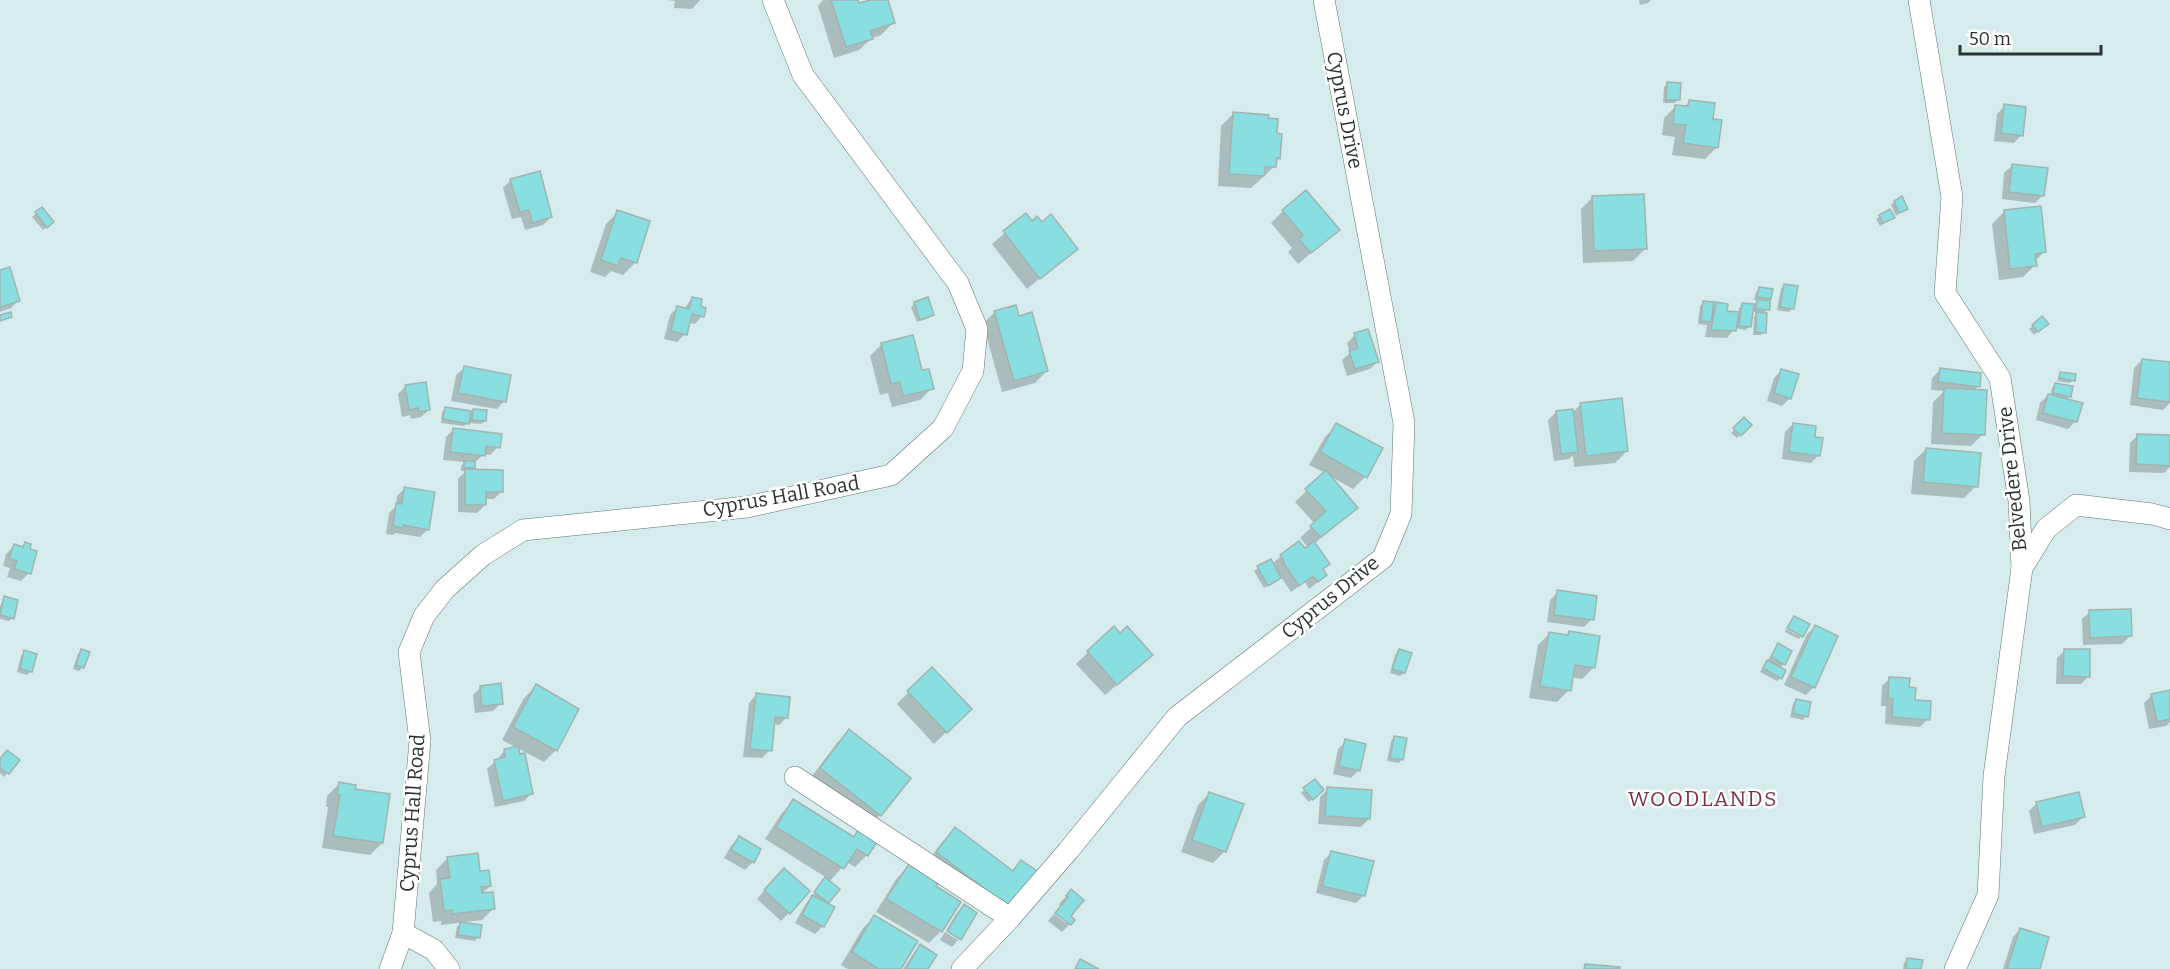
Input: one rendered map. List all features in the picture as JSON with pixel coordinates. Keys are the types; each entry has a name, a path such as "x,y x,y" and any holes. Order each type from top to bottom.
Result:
{"street":[{"name":"Cyprus Hall Road","path":"390,969 403,933 420,741 409,652 424,616 445,589 483,555 523,530 747,507 891,475 944,428 973,372 977,329 958,284 803,75 773,0"},
{"name":"Cyprus Drive","path":"962,969 1068,851 1177,717 1383,558 1401,514 1404,423 1324,0"},
{"name":"Belvedere Drive","path":"1919,0 1952,197 1945,293 2000,378 2019,501 2022,568 1994,776 1988,896 1955,969"},
{"path":"2022,568 2046,529 2076,505 2151,514 2170,519"},
{"path":"795,777 1010,918"},
{"path":"403,933 434,950 449,969"}],"building":[{"path":"831,0 858,0 859,3 870,0 888,0 895,23 870,31 873,39 846,47"},
{"path":"1667,82 1681,83 1680,100 1666,100"},
{"path":"1689,100 1715,103 1713,119 1722,120 1718,148 1683,143 1686,125 1673,124 1675,105 1688,106"},
{"path":"2004,104 2026,107 2023,136 2001,133"},
{"path":"1233,112 1269,115 1268,118 1278,119 1277,133 1282,134 1280,159 1277,158 1276,167 1265,167 1264,176 1229,174"},
{"path":"2012,164 2048,168 2044,196 2009,192"},
{"path":"540,171 552,217 532,223 529,210 520,212 510,179"},
{"path":"1306,190 1340,230 1311,253 1299,239 1303,235 1282,210"},
{"path":"1644,194 1647,249 1594,251 1592,196"},
{"path":"1902,196 1908,209 1899,213 1894,201"},
{"path":"2041,206 2046,252 2035,254 2037,266 2010,269 2004,210"},
{"path":"42,207 54,222 47,228 35,212"},
{"path":"1890,209 1895,218 1883,223 1879,215"},
{"path":"617,210 650,221 637,263 621,258 618,266 601,260"},
{"path":"1026,213 1032,221 1037,216 1042,222 1051,214 1078,249 1040,279 1003,231"},
{"path":"10,267 20,301 0,307 0,270"},
{"path":"1784,284 1798,286 1794,309 1780,307"},
{"path":"1759,287 1773,289 1771,299 1757,297"},
{"path":"692,297 702,299 701,306 706,308 704,317 692,314 687,335 671,331 677,306 689,309"},
{"path":"928,297 934,315 920,320 914,302"},
{"path":"1757,300 1770,300 1770,310 1756,309"},
{"path":"1703,301 1714,302 1711,322 1701,321"},
{"path":"1716,302 1728,304 1727,311 1739,312 1736,331 1711,330"},
{"path":"1742,303 1754,304 1751,327 1739,326"},
{"path":"1016,305 1019,316 1032,312 1048,371 1014,381 994,311"},
{"path":"11,312 12,317 0,321 0,315"},
{"path":"1756,312 1767,313 1766,333 1756,332"},
{"path":"2042,316 2049,324 2038,332 2032,325"},
{"path":"1368,329 1379,362 1355,369 1349,351 1358,348 1354,333"},
{"path":"913,335 922,370 929,369 934,389 903,396 900,382 891,384 881,343"},
{"path":"2142,359 2170,362 2170,402 2137,398"},
{"path":"464,366 511,375 506,402 458,393"},
{"path":"1940,368 1981,373 1980,387 1938,382"},
{"path":"1781,369 1799,374 1791,399 1774,393"},
{"path":"2060,372 2076,374 2075,381 2059,378"},
{"path":"426,382 430,410 419,412 418,408 409,410 405,385"},
{"path":"2055,383 2073,386 2071,397 2053,393"},
{"path":"1944,388 1987,390 1985,435 1942,433"},
{"path":"2048,394 2083,403 2077,422 2043,413"},
{"path":"1622,398 1628,451 1586,456 1580,403"},
{"path":"445,407 471,411 469,424 443,419"},
{"path":"473,409 487,410 486,421 472,420"},
{"path":"1573,409 1578,452 1561,454 1556,411"},
{"path":"1744,417 1752,425 1741,436 1733,428"},
{"path":"1336,423 1383,448 1367,478 1320,452"},
{"path":"1793,423 1816,426 1815,437 1823,438 1820,456 1789,452"},
{"path":"453,428 502,434 500,448 486,446 485,456 450,452"},
{"path":"2137,434 2170,435 2170,466 2136,464"},
{"path":"1926,448 1981,453 1978,487 1923,482"},
{"path":"464,461 475,461 475,468 464,468"},
{"path":"465,469 503,470 503,492 486,492 486,505 465,505"},
{"path":"1326,470 1358,508 1321,537 1310,526 1326,511 1305,489"},
{"path":"404,487 435,492 429,530 403,525 403,528 393,526 396,503 402,504"},
{"path":"1299,541 1305,548 1314,541 1330,564 1323,569 1327,575 1318,582 1313,576 1299,586 1283,562 1280,555"},
{"path":"25,542 31,544 30,549 37,551 31,574 14,569 17,561 9,558 14,544 23,547"},
{"path":"1271,559 1281,578 1268,586 1257,566"},
{"path":"1557,590 1597,596 1594,620 1554,615"},
{"path":"4,596 18,600 14,619 0,615"},
{"path":"2131,609 2132,636 2090,638 2089,610"},
{"path":"1794,616 1810,624 1803,637 1787,628"},
{"path":"1815,625 1838,636 1815,688 1791,677"},
{"path":"1114,626 1120,633 1127,626 1153,655 1117,685 1087,651"},
{"path":"1569,631 1600,636 1595,668 1575,665 1571,691 1540,686 1549,632 1568,635"},
{"path":"1778,643 1792,651 1785,665 1771,657"},
{"path":"81,649 90,652 84,668 76,665"},
{"path":"1399,649 1412,653 1405,673 1392,669"},
{"path":"2064,649 2090,649 2090,677 2063,676"},
{"path":"24,650 37,654 32,672 20,669"},
{"path":"1767,660 1786,670 1782,679 1763,668"},
{"path":"932,667 972,709 947,733 907,691"},
{"path":"1889,677 1910,678 1909,687 1916,688 1915,700 1931,701 1930,720 1892,717 1893,699 1888,698"},
{"path":"501,683 503,704 482,706 480,686"},
{"path":"536,684 579,709 557,751 513,727"},
{"path":"2170,690 2170,719 2157,722 2151,694"},
{"path":"756,693 790,697 788,718 775,717 772,751 750,749"},
{"path":"1796,699 1811,702 1808,717 1793,713"},
{"path":"849,729 911,778 881,816 820,768"},
{"path":"1394,736 1407,738 1403,760 1390,758"},
{"path":"1345,739 1366,744 1360,771 1339,766"},
{"path":"518,746 520,754 525,753 533,794 503,801 494,760 505,757 504,749"},
{"path":"7,750 20,760 9,774 0,768 0,759"},
{"path":"1315,779 1324,790 1313,800 1303,788"},
{"path":"339,782 356,785 355,789 390,794 383,843 333,836 340,795 337,795"},
{"path":"1327,787 1372,790 1370,819 1325,816"},
{"path":"1209,792 1244,804 1226,852 1192,840"},
{"path":"2079,792 2085,817 2042,827 2036,802"},
{"path":"793,799 854,837 858,830 877,842 868,856 857,849 844,869 776,827"},
{"path":"955,827 1013,871 1021,860 1040,873 1013,910 936,852"},
{"path":"739,836 761,849 754,863 731,850"},
{"path":"1331,851 1374,861 1365,896 1322,886"},
{"path":"478,853 480,871 489,870 491,886 481,887 482,893 493,892 495,909 452,914 452,910 444,911 440,879 450,878 447,857"},
{"path":"909,864 938,883 936,886 961,902 942,932 886,899"},
{"path":"784,868 810,891 790,914 764,890"},
{"path":"825,877 840,889 829,903 814,892"},
{"path":"1071,889 1084,900 1071,916 1075,920 1071,925 1055,913 1068,897 1066,896"},
{"path":"812,895 835,907 824,927 802,915"},
{"path":"964,904 977,913 961,940 947,931"},
{"path":"874,915 918,941 901,969 879,969 852,952"},
{"path":"460,922 482,925 480,938 458,935"},
{"path":"2020,928 2049,937 2040,969 2007,969"},
{"path":"920,944 937,955 928,969 906,969"},
{"path":"1907,958 1923,960 1921,969 1906,969"},
{"path":"1080,959 1099,969 1075,969"},
{"path":"1585,964 1620,967 1620,969 1584,969"}],"district":[{"name":"WOODLANDS","path":"1703,799"}]}
